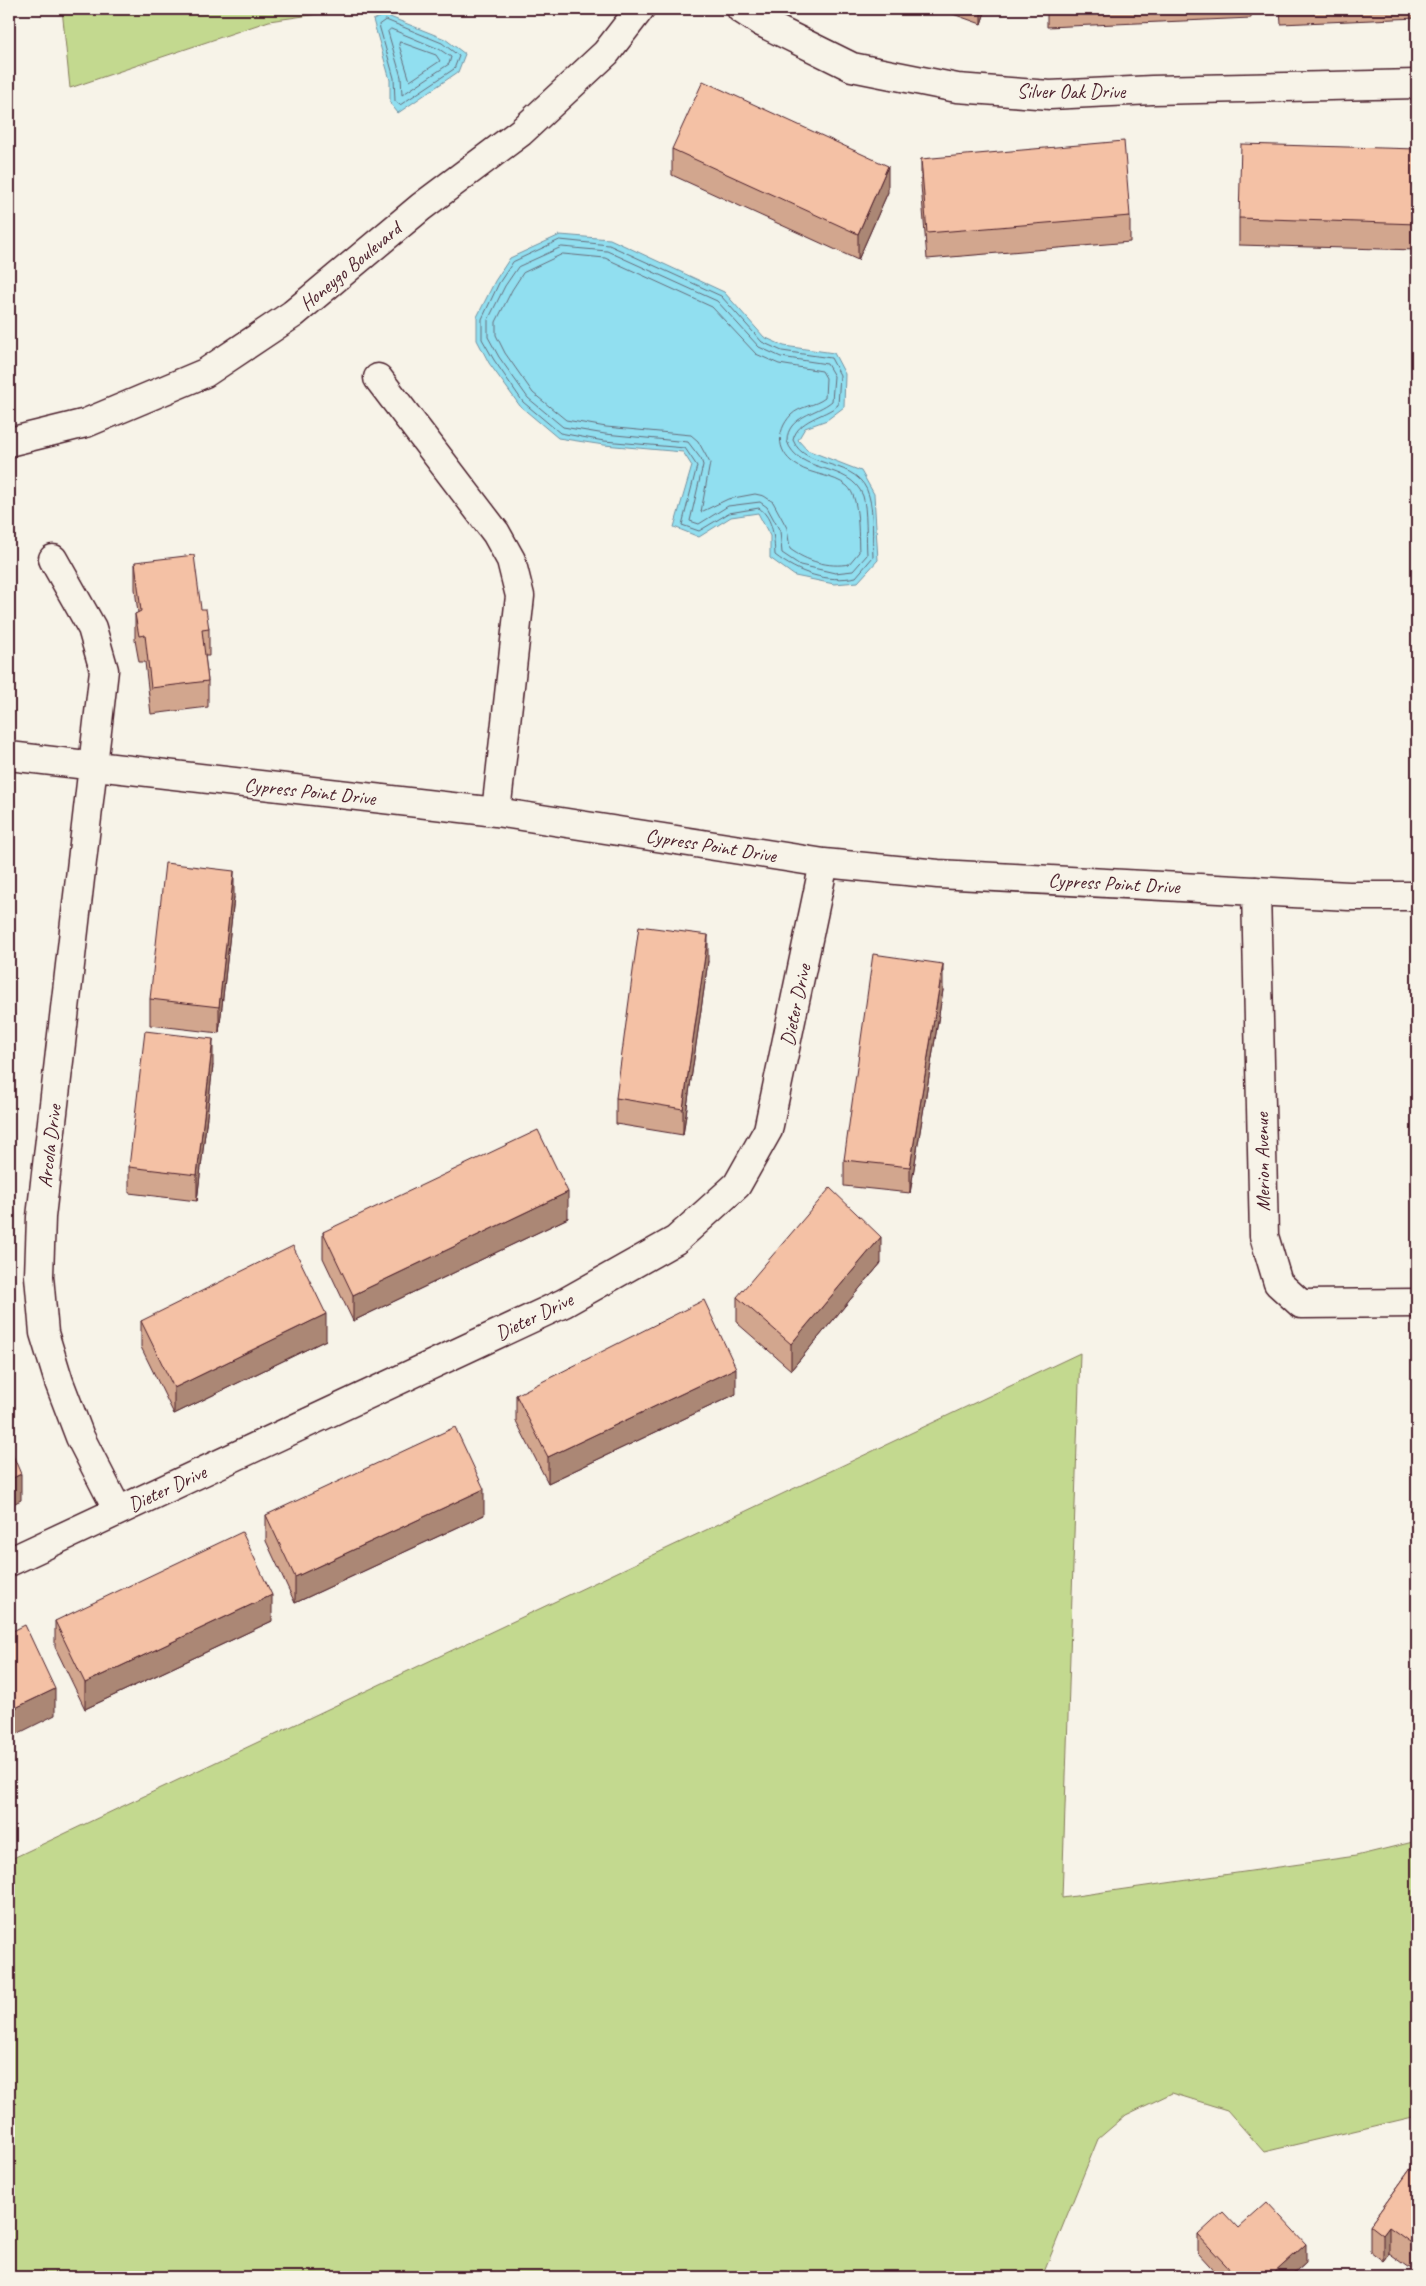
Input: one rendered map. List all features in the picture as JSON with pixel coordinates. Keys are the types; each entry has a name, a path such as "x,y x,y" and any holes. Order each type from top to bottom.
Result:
{"street":[{"name":"Honeygo Boulevard","path":"9,442 86,424 205,373 294,314 421,207 522,132 606,53 640,9"},
{"name":"Silver Oak Drive","path":"741,9 760,22 852,67 957,88 1050,95 1152,90 1417,84"},
{"path":"378,378 496,532 511,560 520,596 496,812"},
{"name":"Arcola Drive","path":"53,559 92,628 104,670 41,1217 39,1276 44,1333 59,1382 80,1437 118,1512"},
{"name":"Cypress Point Drive","path":"9,756 496,812 824,863 938,874 1349,896 1417,896"},
{"name":"Dieter Drive","path":"9,1562 564,1303 676,1240 737,1184 768,1130 824,863"},
{"name":"Merion Avenue","path":"1256,891 1264,1236 1278,1283 1301,1304 1417,1302"}],"green space":[{"path":"62,9 319,9 318,14 269,21 70,88"},
{"path":"1080,1353 1062,1898 1356,1856 1417,1841 1417,2116 1264,2152 1227,2110 1172,2093 1126,2115 1098,2139 1042,2277 9,2277 9,1860"}],"water":[{"path":"385,15 445,39 465,54 458,72 398,113 390,103 390,80 373,20"},
{"path":"560,235 610,239 724,292 764,337 784,346 834,353 845,374 844,407 827,420 805,428 798,440 807,450 861,471 874,494 878,560 858,582 834,584 795,576 770,558 770,536 758,513 731,517 699,537 674,527 692,466 683,452 604,445 558,438 520,406 489,363 477,340 477,317 495,281 510,258"}],"building":[{"path":"703,81 888,166 858,234 672,149"},
{"path":"1124,141 1130,216 927,233 921,159"},
{"path":"1241,144 1417,149 1417,224 1239,218"},
{"path":"194,555 201,609 206,609 209,629 202,630 208,681 151,688 145,635 139,636 135,614 141,611 135,562"},
{"path":"165,863 234,871 219,1007 150,999"},
{"path":"639,926 708,935 683,1109 616,1098"},
{"path":"873,954 943,964 910,1167 844,1160"},
{"path":"145,1031 213,1039 197,1175 129,1167"},
{"path":"538,1130 568,1192 353,1295 323,1232"},
{"path":"830,1188 881,1237 791,1344 737,1297"},
{"path":"293,1246 326,1314 174,1388 141,1321"},
{"path":"704,1300 736,1368 548,1457 516,1395"},
{"path":"455,1427 484,1489 295,1577 266,1515"},
{"path":"9,1446 21,1474 9,1480"},
{"path":"242,1532 272,1595 85,1683 55,1621"},
{"path":"25,1625 55,1689 9,1711 9,1633"},
{"path":"1417,2160 1417,2247 1389,2227 1383,2235 1370,2225"},
{"path":"1267,2202 1306,2244 1272,2275 1274,2277 1237,2277 1198,2235 1223,2212 1238,2228"}]}
